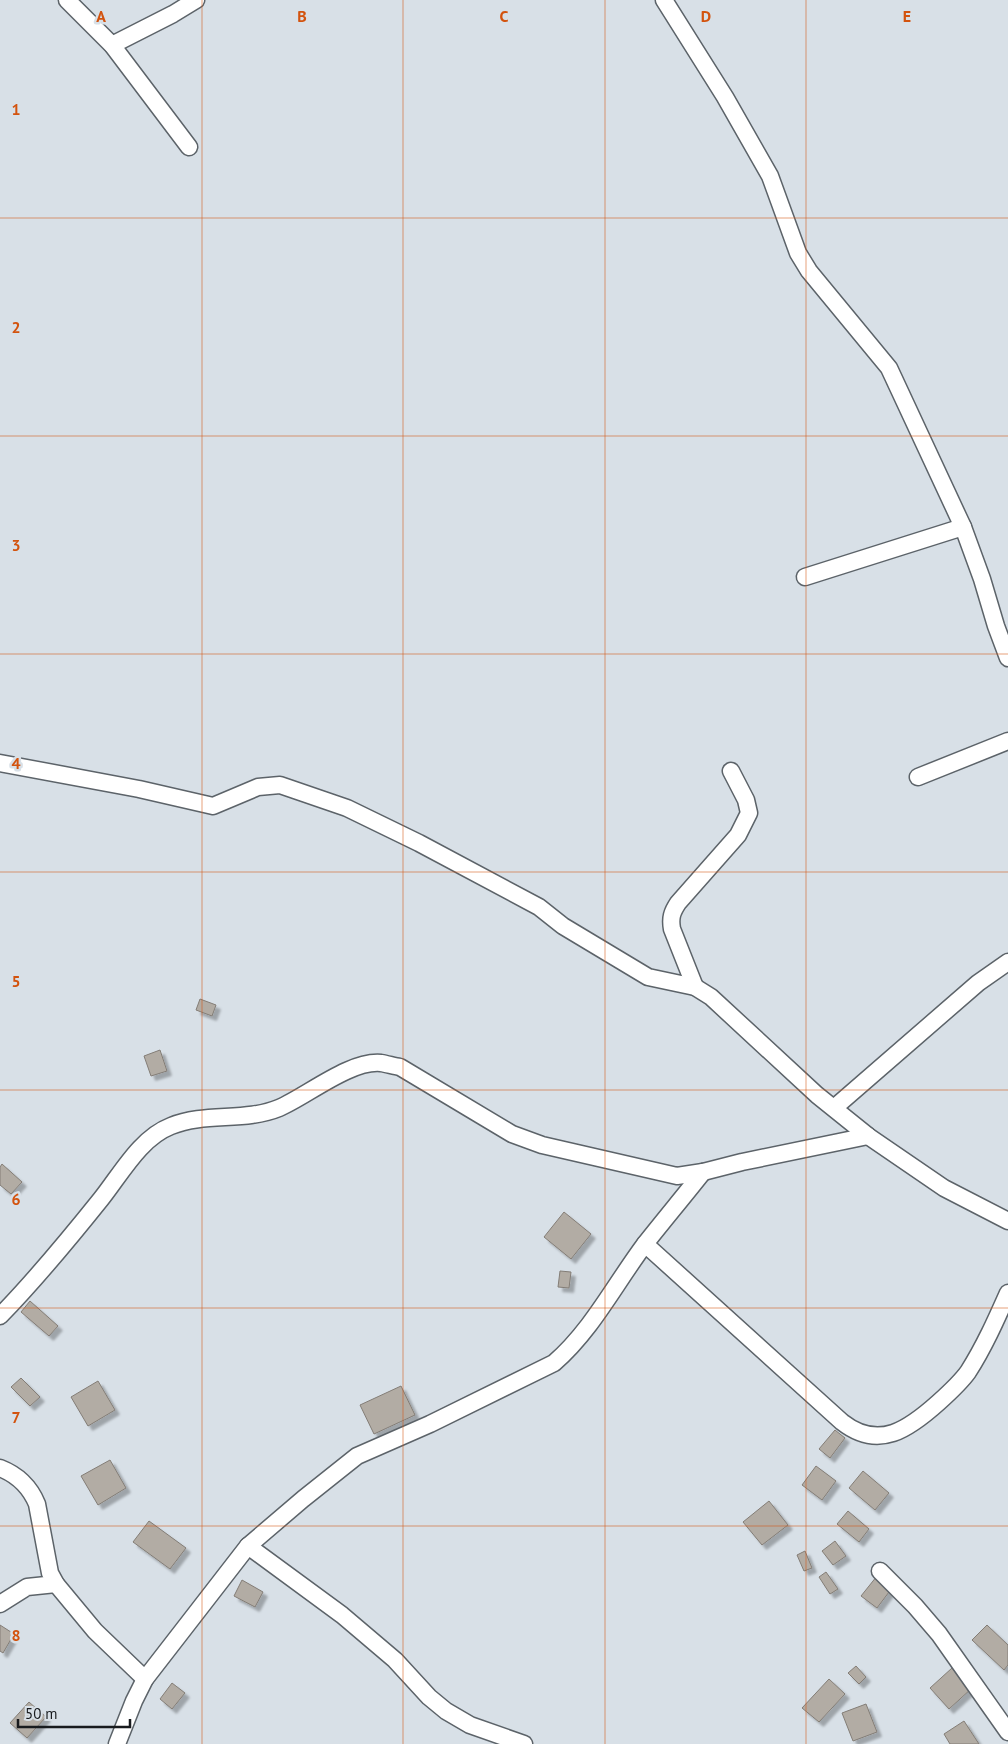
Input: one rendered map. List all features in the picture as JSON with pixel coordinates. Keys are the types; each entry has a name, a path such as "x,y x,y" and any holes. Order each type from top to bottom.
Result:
{"street":[{"path":"67,0 112,45 189,148"},
{"path":"112,45 196,0"},
{"path":"664,0 726,97 770,176 798,252 810,271 889,368 963,527 1008,658"},
{"path":"805,577 963,527"},
{"path":"918,778 1008,741"},
{"path":"0,763 139,789 213,806 258,787 280,785 347,808 419,842 540,907 563,926 648,977 695,987 711,997 817,1095 868,1136 944,1188 1008,1221"},
{"path":"695,987 670,920 678,903 738,835 749,813 746,800 731,771"},
{"path":"834,1108 978,983 1008,962"},
{"path":"0,1316 53,1257 139,1150 169,1126 186,1121 258,1114 278,1108 343,1073 362,1065 380,1063 400,1067 512,1134 542,1146 677,1176 868,1136"},
{"path":"117,1744 145,1679 248,1546 303,1498 357,1456 430,1424 554,1362 587,1329 645,1244 703,1172"},
{"path":"645,1244 842,1422 862,1434 887,1436 899,1432 920,1419 948,1394 967,1373 994,1325 1008,1293"},
{"path":"0,1468 12,1472 26,1485 33,1495 37,1504 50,1573 56,1584 95,1631 145,1679"},
{"path":"248,1546 349,1622 395,1660 429,1697 446,1711 470,1725 524,1744"},
{"path":"880,1571 915,1606 938,1634 1008,1732"},
{"path":"0,1604 27,1587 56,1584"}],"building":[{"path":"200,999 216,1005 212,1016 196,1010"},
{"path":"160,1050 167,1071 151,1076 144,1056"},
{"path":"2,1164 22,1182 11,1194 0,1185 0,1167"},
{"path":"564,1212 591,1234 571,1259 544,1237"},
{"path":"560,1271 571,1272 569,1288 558,1287"},
{"path":"30,1301 58,1326 49,1336 21,1312"},
{"path":"21,1378 40,1397 30,1406 11,1387"},
{"path":"98,1381 115,1410 88,1426 71,1397"},
{"path":"401,1386 415,1415 374,1434 360,1405"},
{"path":"835,1430 845,1438 830,1458 819,1449"},
{"path":"110,1460 126,1488 98,1505 81,1476"},
{"path":"816,1466 836,1481 822,1500 802,1485"},
{"path":"863,1471 889,1493 875,1510 849,1488"},
{"path":"769,1501 788,1525 762,1545 743,1522"},
{"path":"848,1511 869,1529 859,1542 837,1524"},
{"path":"149,1521 186,1548 170,1569 133,1542"},
{"path":"835,1541 846,1556 833,1565 822,1551"},
{"path":"805,1551 812,1568 804,1571 797,1555"},
{"path":"826,1572 838,1589 830,1594 819,1577"},
{"path":"877,1576 892,1588 877,1608 861,1596"},
{"path":"242,1580 263,1592 255,1607 234,1596"},
{"path":"0,1625 14,1634 3,1653 0,1651"},
{"path":"987,1625 1008,1645 1008,1665 1004,1670 972,1640"},
{"path":"856,1666 866,1677 859,1684 848,1673"},
{"path":"952,1668 971,1689 949,1709 930,1688"},
{"path":"829,1679 845,1694 819,1722 802,1708"},
{"path":"172,1683 185,1693 172,1709 160,1699"},
{"path":"29,1702 46,1717 27,1738 10,1723"},
{"path":"866,1704 877,1732 853,1741 842,1713"},
{"path":"964,1721 979,1744 950,1744 944,1734"}]}
